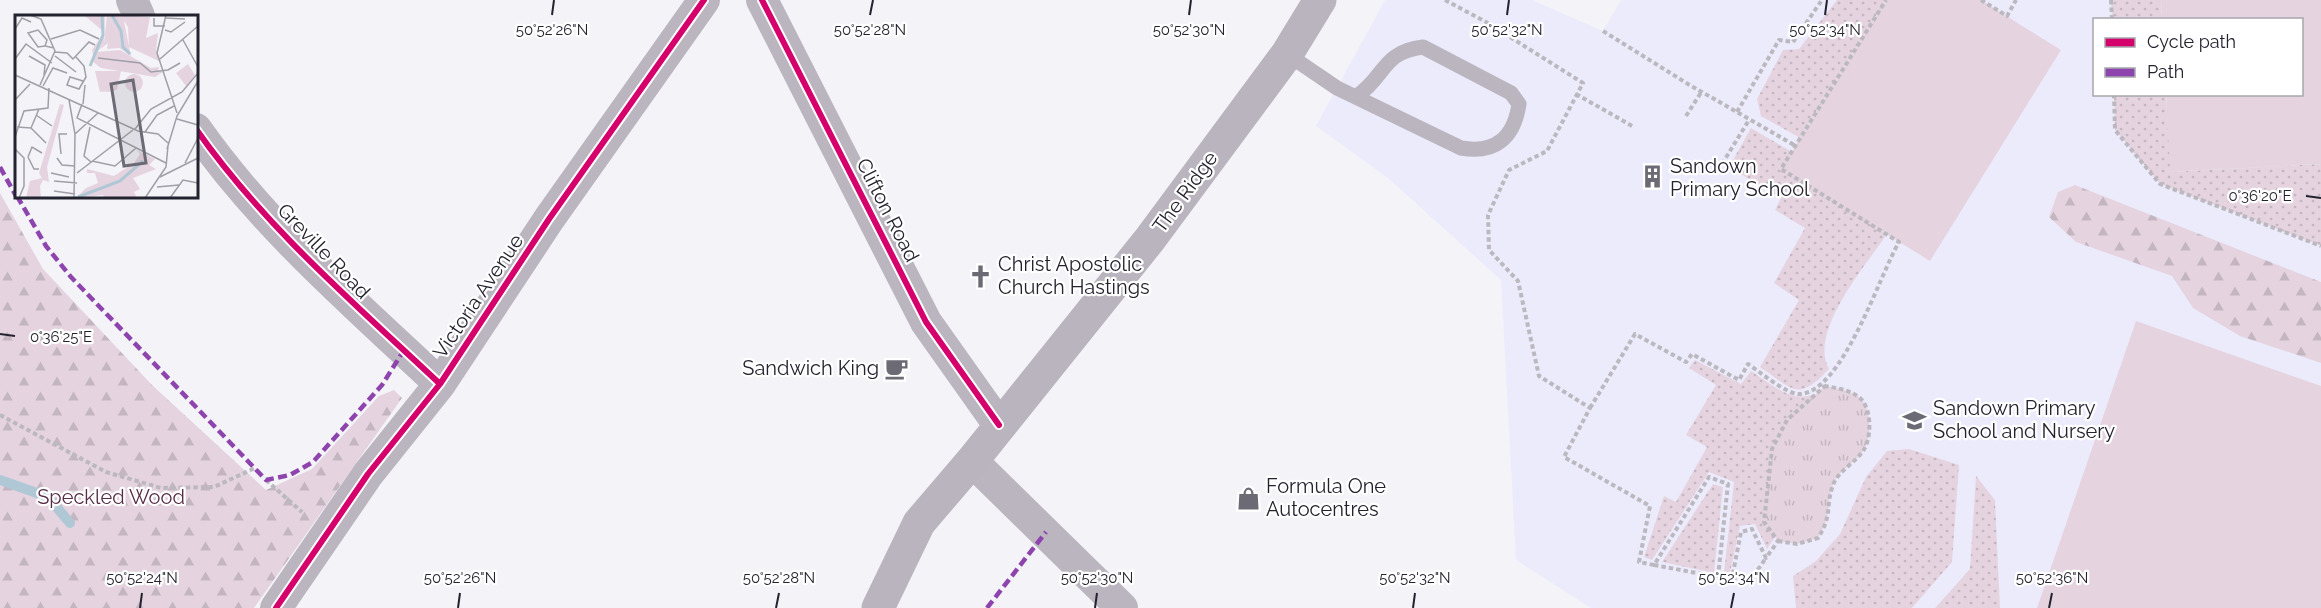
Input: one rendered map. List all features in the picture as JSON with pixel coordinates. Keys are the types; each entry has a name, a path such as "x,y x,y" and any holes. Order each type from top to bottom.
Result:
{"main road":[{"name":"The Ridge","path":"878,608 919,523 972,461 1150,239 1287,54 1320,0"}],"street":[{"path":"132,0 139,15"},
{"name":"Victoria Avenue","path":"276,608 368,474 440,384 549,219 704,0"},
{"name":"Clifton Road","path":"762,0 926,322 999,425"},
{"name":"Greville Road","path":"198,132 229,176 285,236 370,321 440,384"},
{"path":"972,461 1122,608"}],"lane":[{"path":"1287,54 1337,88 1461,148 1478,151 1492,147 1506,136 1517,121 1519,104 1511,93 1423,48 1411,49 1393,56 1368,88 1357,96"}],"path":[{"path":"1445,0 1486,22 1583,83 1547,151 1509,170 1488,216 1489,250 1518,281 1539,376 1590,408"},
{"path":"1737,112 1779,40 1793,42 1822,0"},
{"path":"1778,541 1752,578 1718,577 1639,562 1650,506 1564,457 1590,408 1635,334 1686,362 1692,354 1739,380 1748,364 1792,393 1808,392 1824,384 1844,389 1861,399 1868,413 1870,430 1864,450 1833,483 1828,522 1818,538 1797,544 1778,541 1764,522 1772,449 1787,420 1824,384 1835,370 1868,313 1887,262 1899,242 1781,169 1886,0"},
{"path":"1981,0 2007,16 2016,0"},
{"path":"2111,0 2112,18"},
{"path":"1603,31 1796,146"},
{"path":"1686,116 1702,91"},
{"path":"1576,94 1634,127"},
{"path":"2114,96 2115,130 2160,184 2321,246"},
{"path":"1722,164 1749,120"},
{"path":"0,415 106,472 161,488 214,488 255,468"},
{"path":"1654,565 1709,477 1728,484 1718,577"},
{"path":"266,480 327,534"},
{"path":"1732,578 1741,532 1752,530 1766,558"}],"shaded area":[{"name":"Sandown Primary School and Nursery","path":"1385,0 1532,0 1603,31 1621,0 2321,0 2321,608 1591,608 1516,560 1501,280 1388,178 1316,126"}],"green space":[{"path":"1837,0 1886,0 1800,138 1761,116 1757,99 1783,50 1799,49"},
{"path":"1886,0 1981,0 2061,50 1930,261 1781,169"},
{"path":"2111,0 2161,0 2162,18 2112,18"},
{"path":"2161,0 2321,0 2321,164 2170,172 2166,96 2303,96 2303,18 2162,18"},
{"path":"2114,96 2166,96 2171,172 2321,164 2321,246 2160,184 2115,130"},
{"path":"1751,128 1792,152 1782,169 1887,234 1842,299 1833,318 1826,337 1825,354 1829,369 1818,380 1802,389 1788,386 1760,367 1799,300 1774,283 1805,228 1775,210 1781,198 1729,167"},
{"path":"2075,185 2321,282 2321,363 2240,336 2193,308 2172,276 2076,242 2049,217 2058,192"},
{"name":"Speckled Wood","path":"0,193 43,269 152,385 266,490 312,469 379,396 394,390 402,398 254,608 0,608"},
{"path":"2136,321 2321,386 2321,608 2037,608"},
{"path":"1695,360 1741,384 1751,371 1774,387 1790,394 1807,396 1816,394 1802,407 1764,522 1775,537 1767,549 1755,524 1740,526 1730,572 1724,573 1734,482 1709,472 1652,560 1644,557 1664,496 1676,502 1707,447 1686,435 1716,385 1689,368"},
{"path":"1825,386 1848,391 1860,398 1869,416 1868,439 1860,455 1835,480 1826,523 1818,538 1797,544 1778,541 1764,522 1772,449 1787,420"},
{"path":"1909,449 1959,465 1952,562 1912,608 1796,608 1793,576 1816,561 1840,534 1866,477 1887,451"},
{"path":"1976,476 1995,500 2000,608 1935,608 1970,569"},
{"path":"1713,484 1723,487 1714,573 1662,562"}],"waterway":[{"path":"0,480 48,497 70,523"}],"marked path":[{"path":"0,167 15,194"},
{"path":"18,198 46,246 71,277 266,480 290,475 313,462 382,385 404,350"},
{"path":"987,608 1046,532"}],"cycle path":[{"path":"276,608 368,474 440,384 549,219 704,0"},
{"path":"762,0 926,322 999,425"},
{"path":"198,132 222,164 280,231 440,384"}],"place":[{"name":"Sandown Primary School","path":"1652,177"},
{"name":"Christ Apostolic Church Hastings","path":"980,276"},
{"name":"Sandwich King","path":"897,368"},
{"name":"Sandown Primary School and Nursery","path":"1915,420"},
{"name":"Formula One Autocentres","path":"1248,498"}]}
